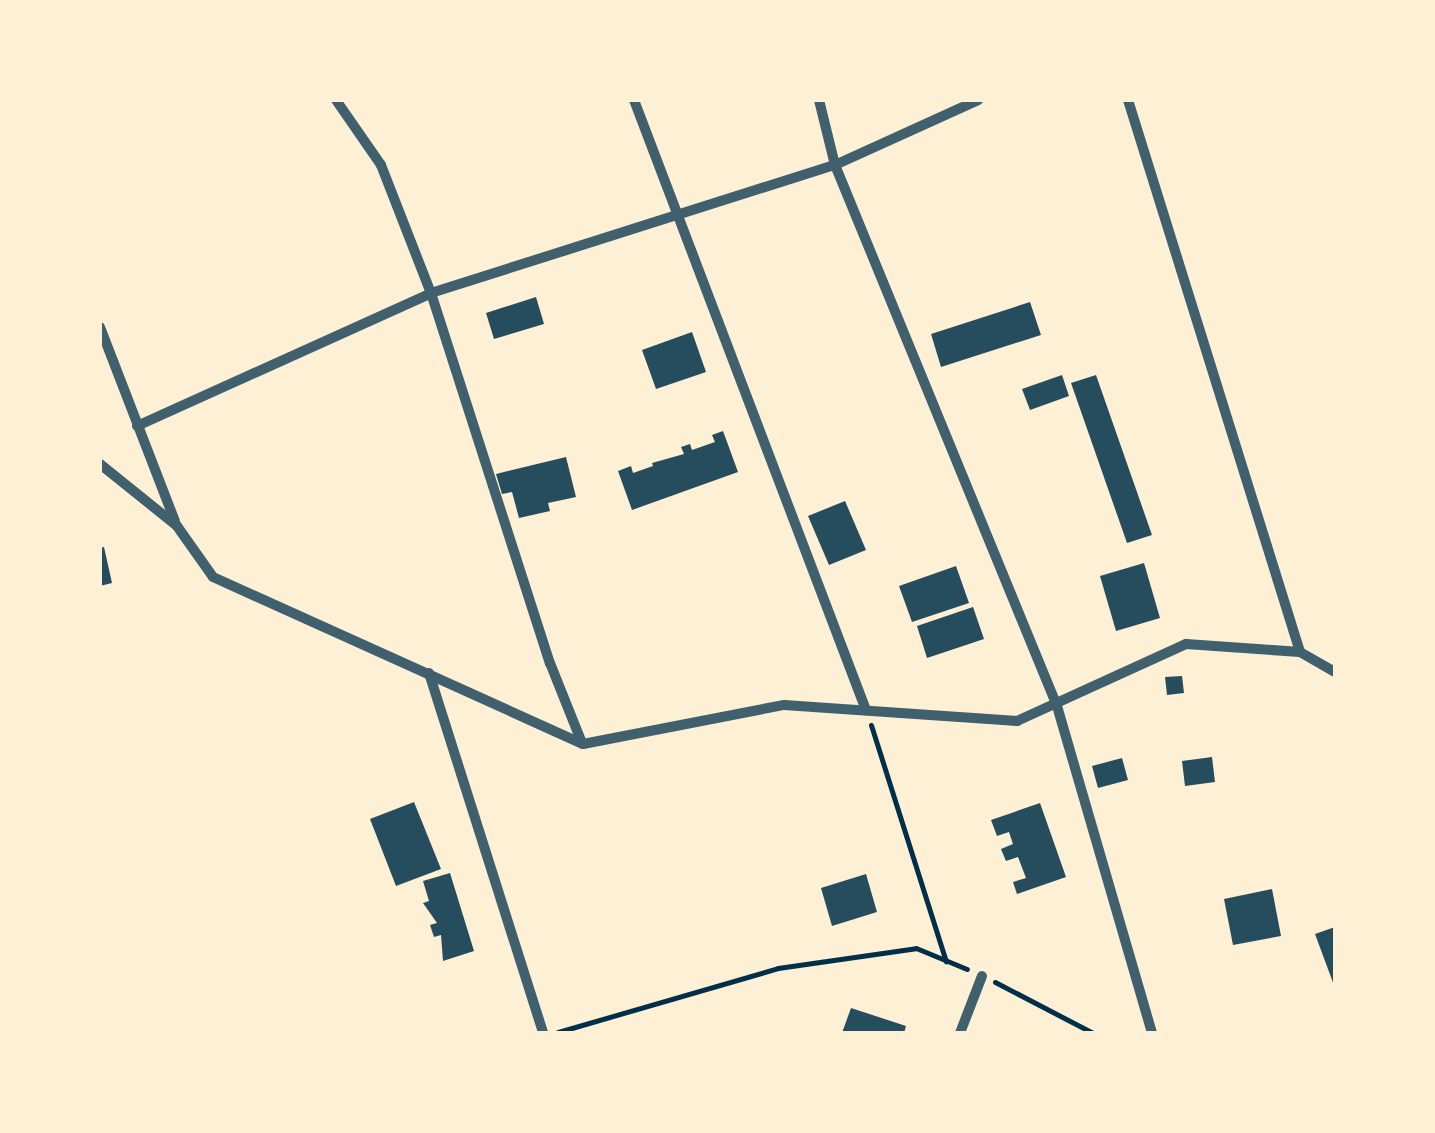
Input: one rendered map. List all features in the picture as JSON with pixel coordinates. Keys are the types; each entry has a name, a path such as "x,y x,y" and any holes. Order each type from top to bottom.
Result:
{"street":[{"path":"336,100 380,165 431,293 550,664 583,744"},
{"path":"634,100 866,710"},
{"path":"819,100 835,164 1057,706 1152,1033"},
{"path":"137,426 431,293 835,164 978,100"},
{"path":"1128,100 1300,652"},
{"path":"100,327 177,526 213,577 583,744 784,705 1017,721 1186,644 1300,652 1335,672"},
{"path":"100,464 106,464 177,526"},
{"path":"430,674 543,1033"},
{"path":"960,1033 982,976"}],"path":[{"path":"866,710 946,960"},
{"path":"555,1033 778,968 916,948 982,976 1094,1033"}],"building":[{"path":"536,297 544,324 494,339 486,313"},
{"path":"1030,302 1041,335 941,367 931,334"},
{"path":"692,332 706,372 656,389 642,350"},
{"path":"1062,375 1069,396 1030,410 1022,389"},
{"path":"1096,375 1152,535 1127,543 1071,383"},
{"path":"723,431 738,472 632,510 618,471 631,466 633,473 653,466 652,463 684,454 681,447 690,444 692,450 715,442 712,435"},
{"path":"566,457 576,497 548,503 550,511 519,518 512,492 502,494 496,474"},
{"path":"845,501 866,550 829,565 808,516"},
{"path":"104,547 112,583 100,586 100,548"},
{"path":"1144,563 1160,618 1116,631 1100,576"},
{"path":"956,566 969,603 912,622 899,586"},
{"path":"973,607 984,639 927,658 917,626"},
{"path":"1182,676 1184,693 1167,695 1165,677"},
{"path":"1212,757 1215,782 1185,786 1182,761"},
{"path":"1122,758 1128,780 1098,788 1092,766"},
{"path":"414,802 441,869 396,886 370,819"},
{"path":"1040,803 1066,877 1017,894 1013,882 1026,878 1018,857 1006,861 1001,849 1013,844 1009,832 997,836 991,820"},
{"path":"450,873 474,951 443,961 441,935 434,937 430,925 437,923 423,903 429,901 423,881"},
{"path":"866,874 877,912 832,926 821,888"},
{"path":"1272,889 1281,936 1233,945 1224,899"},
{"path":"1335,927 1335,988 1315,934"},
{"path":"851,1008 906,1026 904,1033 842,1033"}]}
